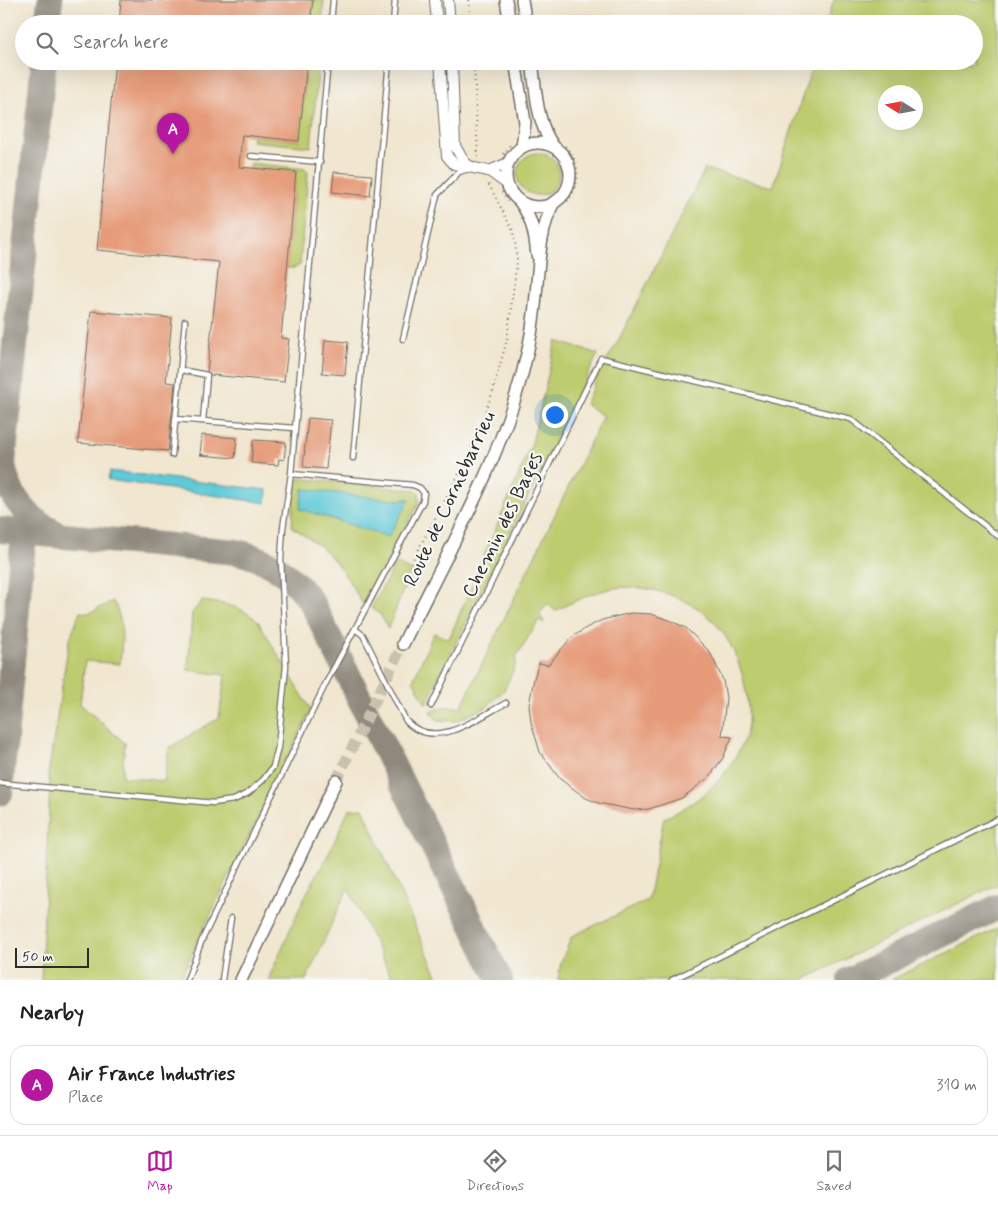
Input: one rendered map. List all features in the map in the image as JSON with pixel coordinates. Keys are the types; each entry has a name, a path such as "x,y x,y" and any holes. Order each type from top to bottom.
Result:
{"main road":[{"path":"506,0 508,15"},
{"path":"522,0 524,15"},
{"path":"517,70 525,122 522,147"},
{"path":"533,70 542,125 545,135 554,147"},
{"path":"504,188 506,173 504,160 522,147 538,143 554,147"},
{"name":"Route de Cornebarrieu","path":"403,644 492,460 506,424 526,354 544,226 554,202 565,190 570,174 568,164 562,154 554,147"},
{"name":"Route de Cornebarrieu","path":"504,188 514,202 529,213 533,227 538,277"},
{"path":"514,202 537,207 554,202"},
{"path":"241,980 336,781"}],"street":[{"path":"435,0 436,15"},
{"path":"448,0 449,15"},
{"path":"441,70 447,156 454,164 477,166"},
{"path":"452,70 455,146 464,162 477,166 504,188"},
{"path":"490,177 504,160"}],"lane":[{"path":"332,15 333,0"},
{"path":"394,15 395,0"},
{"path":"0,783 213,803 234,800 248,793 274,767 278,747 287,649 281,560 282,528 291,474 307,276 320,162 327,70"},
{"path":"353,458 388,70"},
{"path":"251,156 320,162"},
{"path":"403,339 437,196 459,172 477,166"},
{"path":"172,455 185,321"},
{"name":"Chemin des Bages","path":"431,706 601,358 851,419 998,536"},
{"path":"181,370 207,375 204,421"},
{"path":"176,419 295,428"},
{"path":"186,980 202,940 326,683 423,501 424,494 420,488 413,485 291,474"},
{"path":"355,629 363,635 406,721 413,729 424,733 450,732 506,703"},
{"path":"672,980 998,819"},
{"path":"222,980 231,918"}],"path":[{"path":"469,0 470,15"},
{"path":"474,70 477,166"},
{"path":"504,160 514,138"},
{"path":"411,563 467,459 492,394 507,340 516,274 514,231 492,194 490,177"},
{"path":"504,188 514,202"}],"green space":[{"path":"313,0 324,0 323,15 311,15"},
{"path":"834,0 998,0 998,884 803,980 558,980 561,962 572,936 648,900 664,818 691,804 703,795 733,762 746,734 748,724 747,697 735,654 725,636 713,621 692,605 654,590 627,587 607,589 584,597 555,611 548,604 539,614 544,621 543,623 539,620 516,657 516,664 504,690 487,707 456,721 437,720 430,712 443,707 461,707 603,416 585,404 600,371 615,347 705,169 773,187 811,70 983,70 983,15 829,15"},
{"path":"306,70 318,70 311,147 252,141 253,136 299,141"},
{"path":"542,153 550,156 556,162 559,174 556,186 550,192 534,195 526,192 520,186 517,170 520,162 526,156"},
{"path":"250,163 306,169 308,172 300,265 295,268 287,268 296,172 249,168"},
{"path":"556,341 598,354 426,704 413,680 434,633 449,639 532,443"},
{"path":"295,478 414,490 419,493 419,503 363,605 334,560 317,544 292,527","holes":["409,499 333,518 300,509"]},
{"path":"396,563 411,571 388,629 380,614 371,608"},
{"path":"113,601 121,624 120,664 85,661 80,704 125,743 122,777 164,781 169,748 219,718 225,675 188,670 192,613 202,601 238,608 258,621 311,710 180,980 41,980 50,783 48,775 69,641 80,612 89,613"},
{"path":"363,808 439,980 393,980 348,888 306,980 268,980 304,898 329,853 349,809"},
{"path":"998,928 998,980 891,980 897,977"}],"water":[{"path":"110,471 267,490 266,503 108,480"},
{"path":"303,489 394,500 410,499 388,537 300,509"}],"building":[{"path":"121,0 313,0 311,15 120,15"},
{"path":"114,70 306,70 299,141 242,135 239,167 296,172 281,338 289,339 284,382 211,375 207,371 219,262 97,250"},
{"path":"334,172 372,175 370,196 332,192"},
{"path":"91,311 172,318 166,382 175,383 168,451 78,443"},
{"path":"325,340 348,342 345,375 322,373"},
{"path":"308,418 331,420 326,469 303,467"},
{"path":"202,435 237,438 235,458 200,455 203,454 200,454"},
{"path":"253,440 286,442 284,460 279,459 278,465 251,463"},
{"path":"631,613 651,614 686,628 710,652 723,680 726,698 722,736 732,737 723,758 708,778 682,798 649,809 634,810 598,803 586,798 560,779 540,752 531,722 529,705 539,663 548,665 571,638 586,628 602,620"}],"taxiway":[{"path":"48,15 50,0"},
{"path":"0,475 3,463 43,70"},
{"path":"3,463 9,486 21,506 28,514 57,534"},
{"path":"0,530 236,552 269,564 296,584 312,603 500,980"},
{"path":"0,793 24,532"},
{"path":"849,980 998,907"}],"tunnel":[{"path":"336,781 403,644"}],"place":[{"name":"Air France Industries","path":"173,154"}]}
